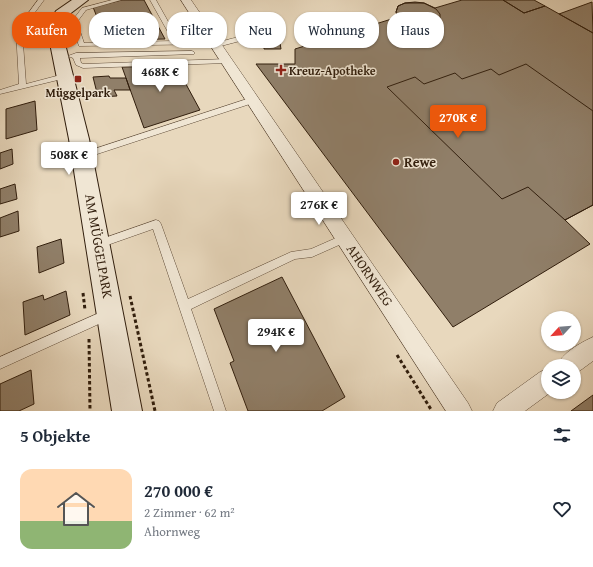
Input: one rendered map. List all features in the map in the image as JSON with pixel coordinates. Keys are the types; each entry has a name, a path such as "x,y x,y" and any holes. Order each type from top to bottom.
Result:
{"main road":[{"name":"AM MÜGGELPARK","path":"81,0 61,14 54,28 67,63 127,411"}],"street":[{"name":"AHORNWEG","path":"186,0 194,12"},
{"name":"AHORNWEG","path":"218,48 460,411"},
{"path":"578,359 593,348"},
{"path":"504,411 541,385"}],"lane":[{"path":"23,85 19,30 41,0"},
{"path":"118,0 84,9 74,22 82,45 167,43"},
{"path":"153,0 167,25"},
{"path":"0,92 23,85 24,87 67,63 192,53"},
{"path":"67,63 83,66 227,61"},
{"path":"82,156 253,100"},
{"path":"98,244 156,224 220,411"},
{"path":"185,306 294,255 312,253 345,238"},
{"path":"0,363 111,313"}],"building":[{"path":"122,0 144,0 150,12 95,12 93,7"},
{"path":"462,0 503,0 524,13 545,6 593,33 593,205 565,220 590,244 453,327 256,64 295,64 295,49 298,48 379,48 379,23 387,20 387,48 444,48 444,12 396,12 398,6 405,3 424,3 435,8"},
{"path":"503,0 534,0 545,6 524,13"},
{"path":"592,2 593,33 559,14"},
{"path":"405,3 424,3 436,9 438,12 396,12 398,6"},
{"path":"159,28 165,39 159,39"},
{"path":"281,48 281,49 264,49"},
{"path":"526,64 593,111 593,205 565,220 528,187 502,199 387,87 415,77 424,84 455,73 462,79 491,69 499,75"},
{"path":"184,66 181,75 200,110 144,128 122,67"},
{"path":"109,76 110,78 126,78 130,90 114,90 117,96 98,97 93,77"},
{"path":"35,101 37,130 6,139 6,109"},
{"path":"12,149 13,164 0,169 0,153"},
{"path":"15,184 17,199 0,204 0,189"},
{"path":"18,211 19,231 0,237 0,218"},
{"path":"61,239 64,263 39,273 37,247"},
{"path":"282,277 345,397 322,411 248,411 230,363 234,361 214,309"},
{"path":"66,291 70,315 25,335 23,302 43,295 44,300"},
{"path":"31,370 34,404 19,411 0,411 0,384"},
{"path":"593,395 593,411 571,411"}],"place":[{"name":"Kreuz-Apotheke","path":"281,70"},
{"name":"Müggelpark","path":"78,79"},
{"name":"Rewe","path":"396,162"}]}
